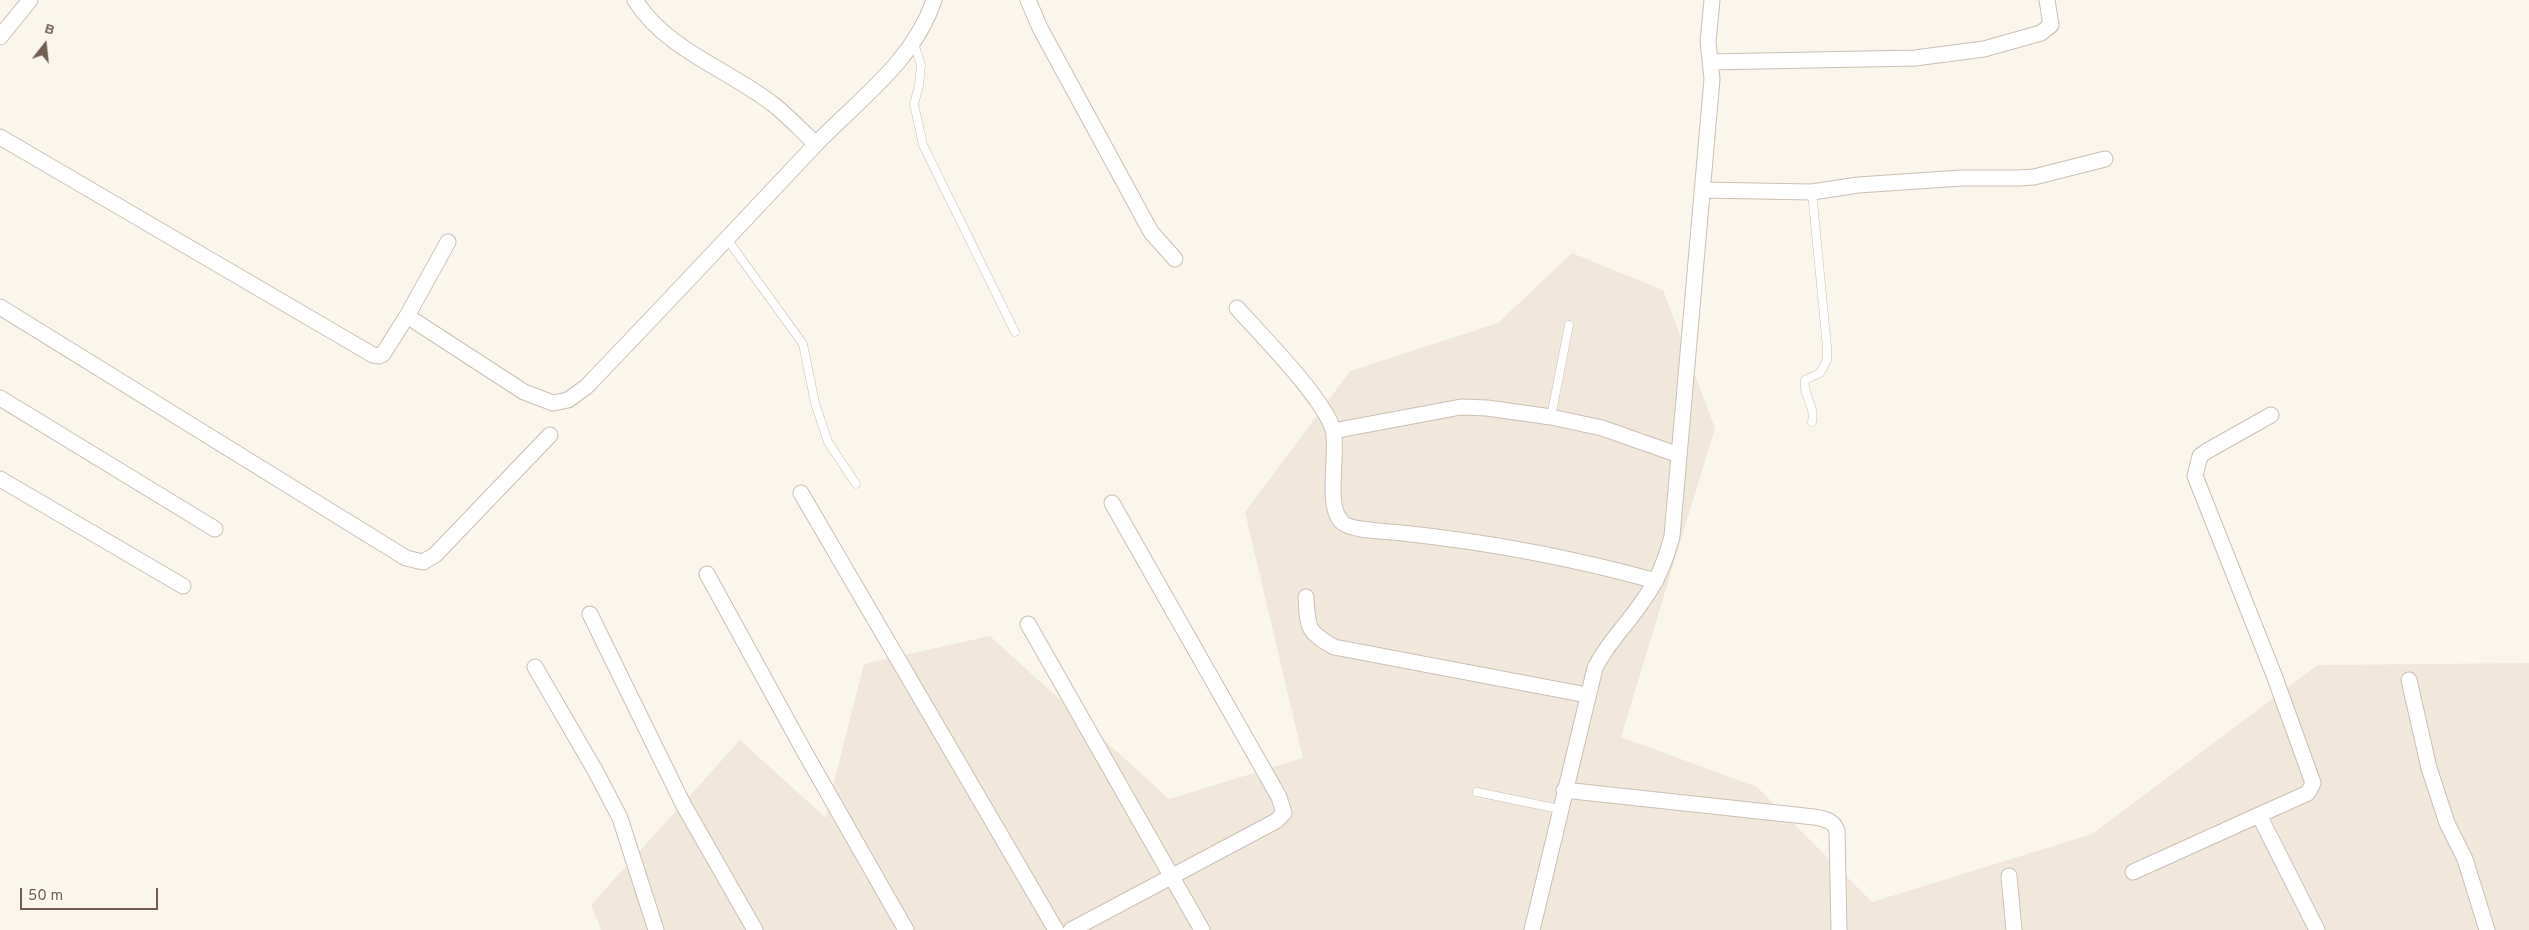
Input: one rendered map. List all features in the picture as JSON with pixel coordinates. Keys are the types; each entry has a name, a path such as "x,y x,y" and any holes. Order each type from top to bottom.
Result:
{"street":[{"path":"0,36 30,0"},
{"path":"635,0 644,15 682,46 774,105 816,144"},
{"path":"407,316 524,392 553,403 568,400 586,387 816,144 906,54 914,43 934,0"},
{"path":"1028,0 1040,28 1151,232 1174,259"},
{"path":"1532,930 1559,810 1595,668 1604,649 1639,608 1656,582 1666,558 1672,536 1712,79 1708,42 1712,0"},
{"path":"1710,62 1870,60 1959,53 2041,33 2048,29 2051,25 2046,0"},
{"path":"0,137 373,355 379,356 383,354 407,316 448,242"},
{"path":"1702,190 1812,192 1858,185 1962,178 2034,177 2105,160"},
{"path":"0,307 406,558 423,562 435,555 550,435"},
{"path":"1238,308 1302,382 1323,410 1333,431 1335,511 1343,523 1355,528 1424,535 1545,555 1656,582"},
{"path":"0,398 215,529"},
{"path":"1333,431 1461,407 1487,408 1551,417 1602,428 1679,455"},
{"path":"2133,872 2308,793 2313,783 2274,675 2195,476 2200,456 2206,451 2271,415"},
{"path":"0,479 183,586"},
{"path":"800,493 1056,930"},
{"path":"1071,930 1276,821 1284,813 1278,797 1112,503"},
{"path":"707,574 804,751 906,930"},
{"path":"1306,597 1308,625 1315,636 1334,648 1588,695"},
{"path":"590,614 683,804 755,930"},
{"path":"1028,624 1202,930"},
{"path":"535,667 596,772 620,818 656,930"},
{"path":"2409,680 2429,768 2447,823 2465,860 2487,930"},
{"path":"1564,790 1814,817 1831,822 1835,825 1837,831 1839,930"},
{"path":"2258,815 2317,930"},
{"path":"2010,876 2014,930"}],"lane":[{"path":"914,43 921,65 919,85 914,104 923,144 1015,332"},
{"path":"1812,192 1827,360 1820,373 1806,380 1804,387 1814,413 1812,422"},
{"path":"727,239 803,344 815,403 828,442 856,484"},
{"path":"1551,417 1569,325"},
{"path":"1476,792 1559,810"}],"shaded area":[{"path":"1572,253 1663,290 1715,428 1621,737 1757,787 1872,902 2092,834 2318,665 2529,663 2529,930 601,930 591,905 740,740 825,817 864,664 990,636 1169,799 1303,758 1245,512 1350,371 1498,323"}]}
